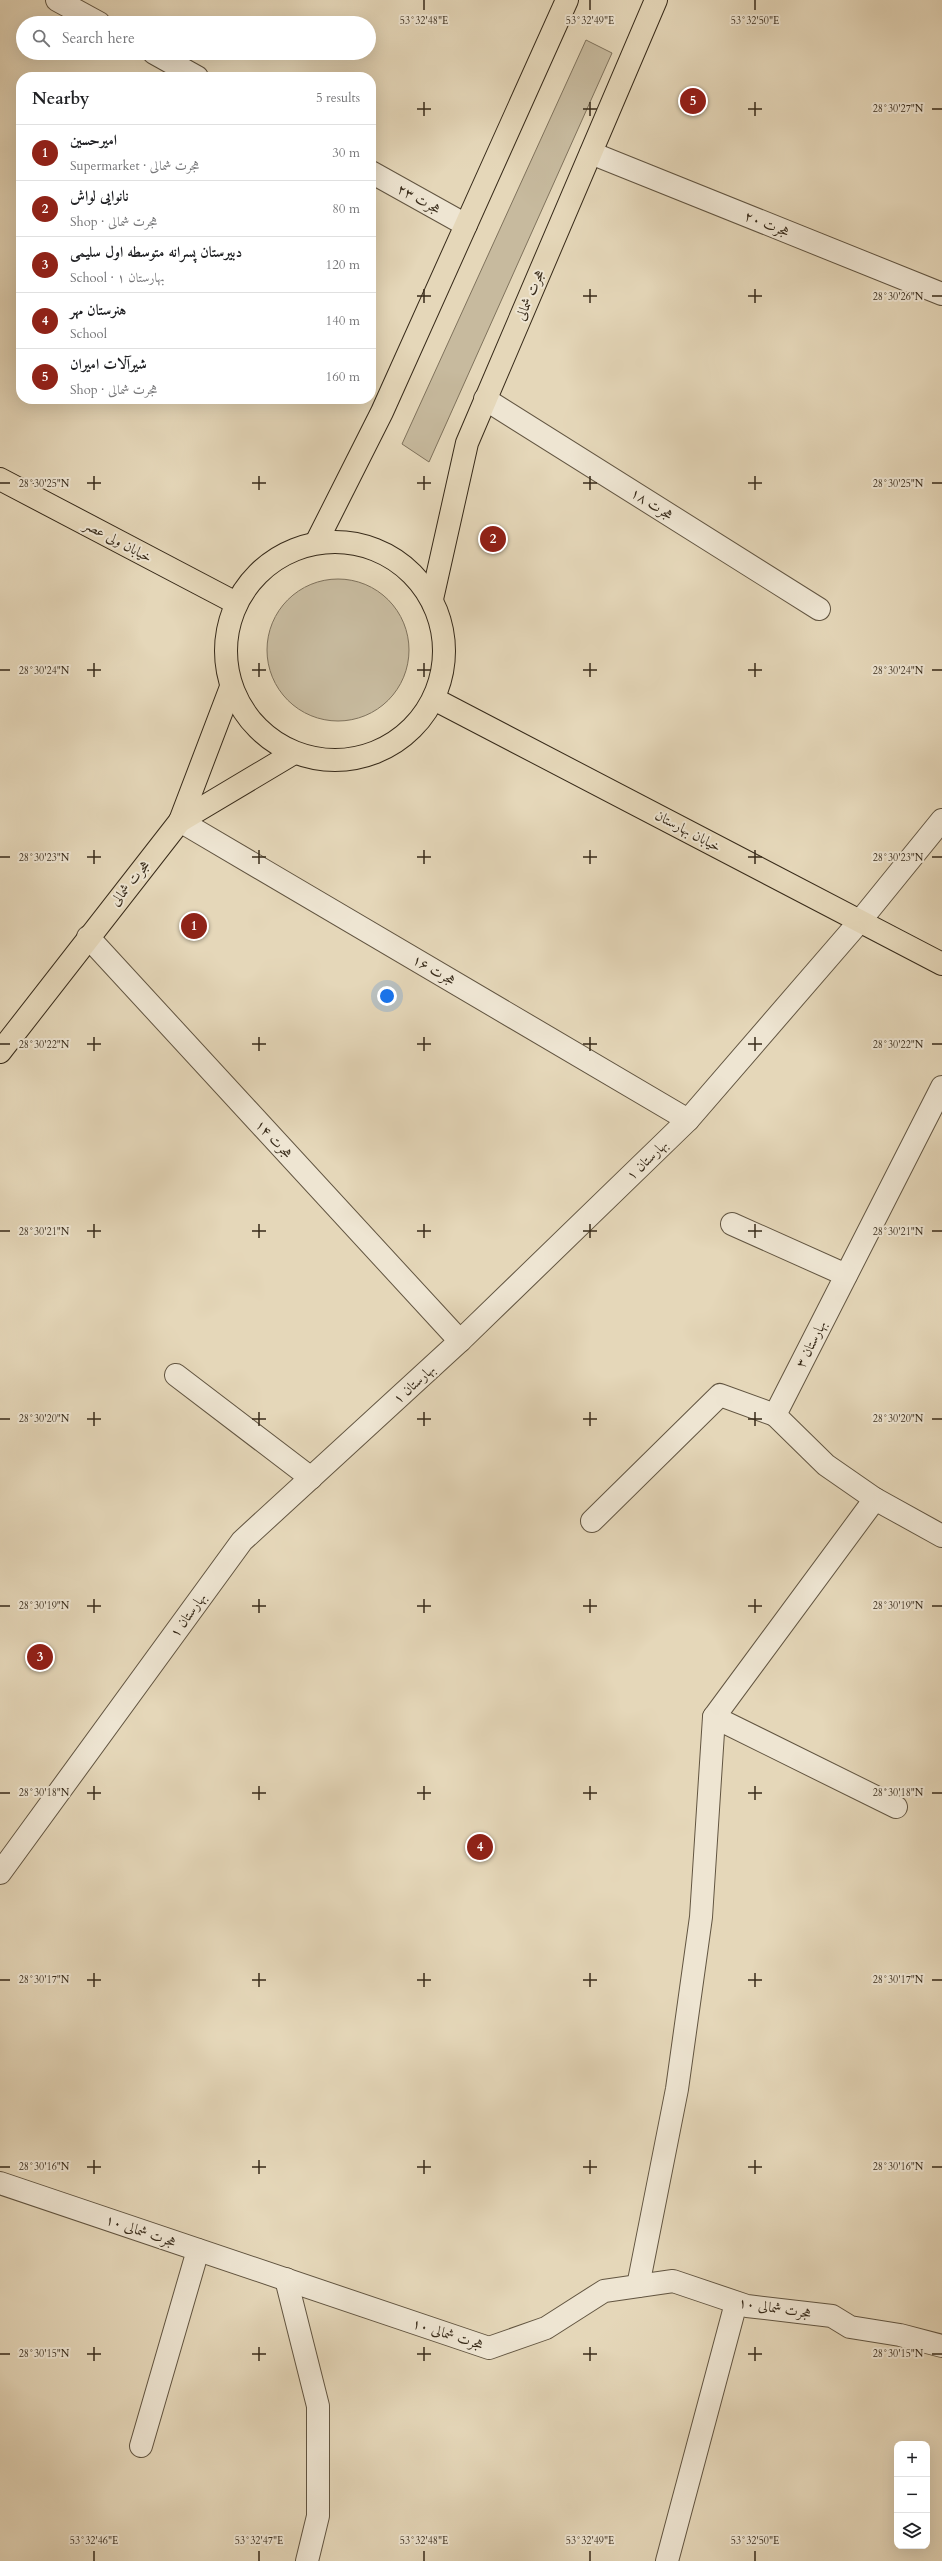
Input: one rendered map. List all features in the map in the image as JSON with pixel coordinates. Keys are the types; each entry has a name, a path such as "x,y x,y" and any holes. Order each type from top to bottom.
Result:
{"main road":[{"path":"316,543 382,412 567,0"},
{"name":"هجرت شمالی","path":"432,599 467,443 656,0"},
{"name":"خیابان ولی عصر","path":"0,479 236,603"},
{"path":"316,543 350,543 383,553 412,572 432,599 443,632 444,666 434,699 416,726 390,746 359,758 326,760 294,753 273,742 255,727 241,708 231,687 225,658 226,630 236,603 256,575 284,554 316,543"},
{"path":"180,821 231,687"},
{"name":"خیابان بهارستان","path":"434,699 942,964"},
{"name":"هجرت شمالی","path":"0,1051 180,821 294,753"}],"street":[{"path":"57,0 86,16"},
{"path":"167,60 189,72"},
{"name":"هجرت ۲۰","path":"591,153 942,294"},
{"name":"هجرت ۲۳","path":"376,175 466,225"},
{"name":"هجرت ۱۸","path":"485,399 819,609"},
{"name":"بهارستان ۱","path":"0,1873 242,1541 460,1342 688,1120 860,921 942,820"},
{"name":"هجرت ۱۶","path":"180,821 688,1120"},
{"name":"هجرت ۱۴","path":"88,937 460,1342"},
{"name":"بهارستان ۳","path":"775,1415 942,1087"},
{"path":"732,1224 846,1276"},
{"path":"176,1375 311,1478"},
{"path":"592,1521 720,1395 775,1415 826,1465 875,1499 942,1536"},
{"path":"638,2286 677,2089 701,1917 714,1717 875,1499"},
{"path":"714,1717 896,1807"},
{"name":"هجرت شمالی ۱۰","path":"0,2183 489,2348 546,2328 604,2291 673,2281 736,2303 832,2316 850,2327 900,2335 942,2346"},
{"path":"141,2446 198,2250"},
{"path":"286,2279 318,2406 318,2516 307,2561"},
{"path":"667,2561 736,2303"}],"shaded area":[{"path":"586,40 612,53 429,462 402,444"},
{"path":"338,579 358,582 365,585 383,595 393,605 406,630 409,650 406,670 403,677 393,695 383,705 358,718 338,721 318,718 311,715 293,705 283,695 270,670 267,650 270,630 273,623 283,605 293,595 318,582"}],"place":[{"name":"شیرآلات امیران","path":"693,101"},
{"name":"نانوایی لواش","path":"493,539"},
{"name":"امیرحسین","path":"194,926"},
{"name":"دبیرستان پسرانه متوسطه اول سلیمی","path":"40,1657"},
{"name":"هنرستان مهر","path":"480,1847"}]}
